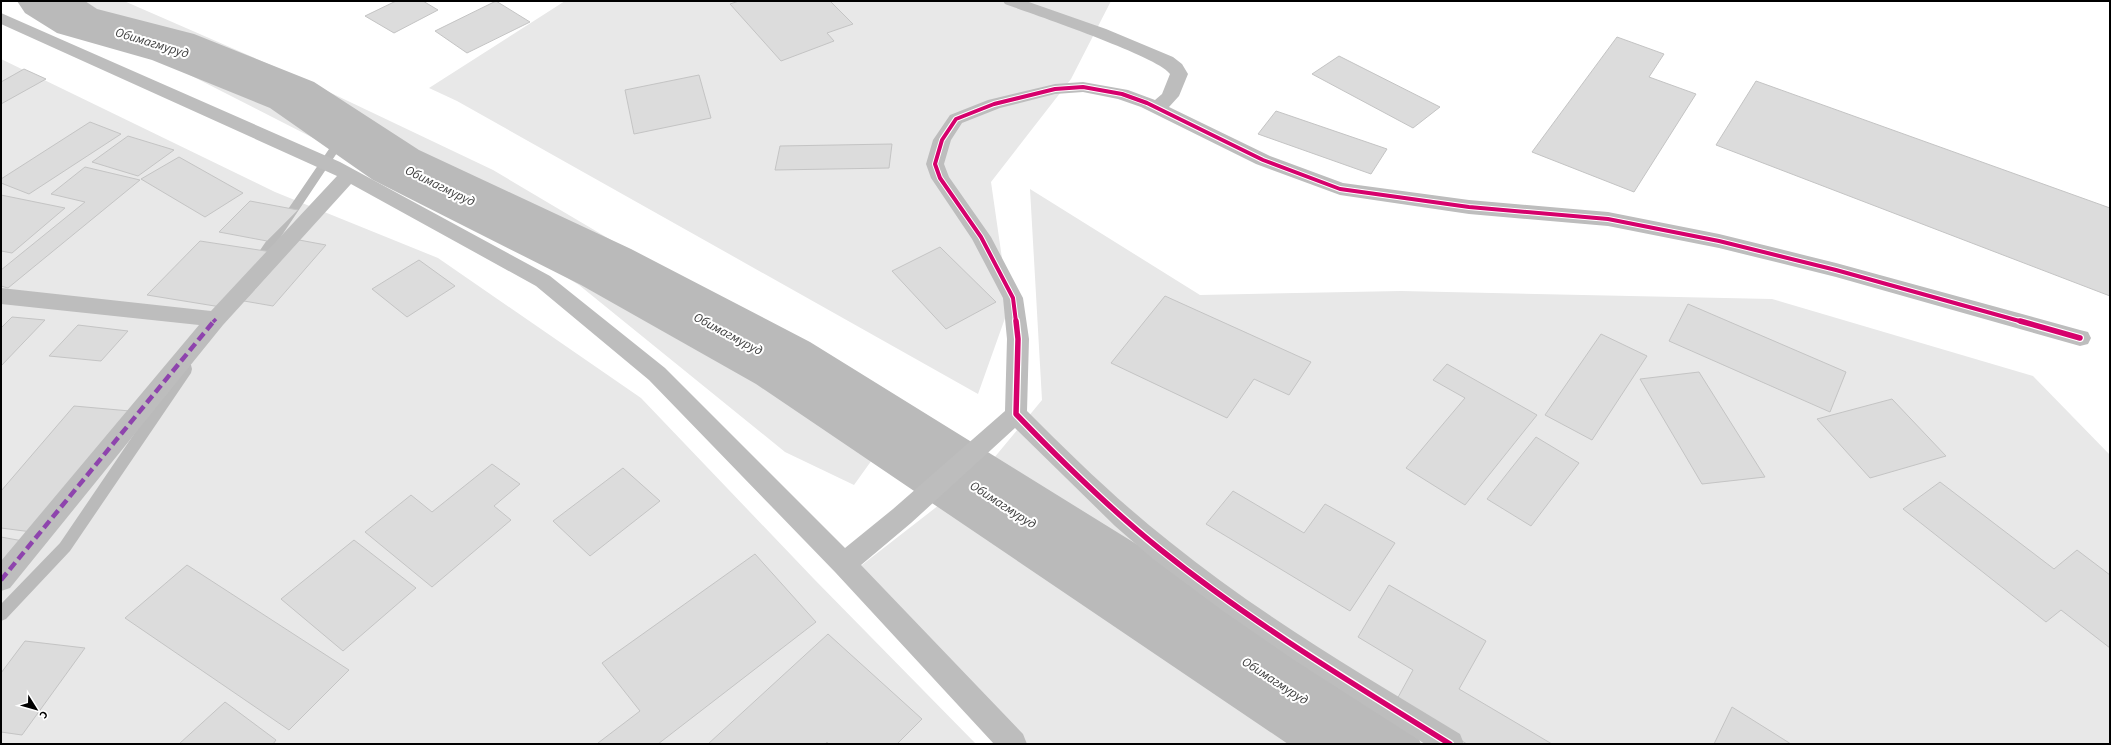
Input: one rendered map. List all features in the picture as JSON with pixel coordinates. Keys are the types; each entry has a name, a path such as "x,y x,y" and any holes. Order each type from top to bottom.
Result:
{"street":[{"path":"1011,1 1100,33 1167,61 1176,68 1179,74 1170,96 1157,108"},
{"path":"1,18 279,141 341,171 543,281 657,374 844,564 1013,744"},
{"path":"844,564 902,516 1016,414 1018,339 1013,298 981,237 940,178 935,164 942,140 956,119 994,104 1055,89 1083,87 1122,94 1157,108 1263,160 1340,189 1469,207 1608,219 1719,241 1836,270 2080,338"},
{"path":"1,580 341,171"},
{"path":"1,296 216,320"},
{"path":"1016,414 1073,473 1162,550 1290,645 1450,744"}],"shaded area":[{"path":"18,1 124,1 289,73 493,170 704,295 892,432 854,485 785,452 579,285 466,216 178,69"},
{"path":"565,1 1111,1 1071,79 991,182 1009,307 978,394 457,101 429,88"},
{"path":"1,59 275,192 438,258 641,398 814,579 976,744 1,744"},
{"path":"1030,189 1200,295 1401,291 1772,299 2033,376 2110,455 2110,744 1012,744 849,575 984,470 1042,400"}],"building":[{"path":"396,1 423,1 438,10 394,33 365,16"},
{"path":"496,1 530,22 467,53 435,31"},
{"path":"739,1 830,1 853,24 827,33 834,41 781,61 730,4"},
{"path":"1617,37 1664,54 1649,77 1696,94 1634,192 1532,152"},
{"path":"1339,56 1440,107 1413,128 1312,74"},
{"path":"24,69 46,79 1,104 1,82"},
{"path":"699,75 711,118 634,134 625,90"},
{"path":"1756,81 2110,208 2110,296 1716,145"},
{"path":"1276,111 1387,149 1371,174 1258,134"},
{"path":"90,122 121,134 29,194 1,183 1,179"},
{"path":"128,136 174,150 138,176 92,162"},
{"path":"892,144 889,168 775,170 780,146"},
{"path":"179,157 243,193 205,217 141,179"},
{"path":"85,167 140,180 8,288 1,286 1,270 85,202 51,194"},
{"path":"1,195 65,208 12,253 1,251"},
{"path":"250,201 298,210 267,241 219,232"},
{"path":"299,240 326,245 273,306 244,301"},
{"path":"200,241 272,252 221,307 147,295"},
{"path":"940,247 996,302 946,329 892,271"},
{"path":"419,260 455,286 407,317 372,289"},
{"path":"1165,296 1311,362 1289,395 1254,379 1227,418 1111,363"},
{"path":"1688,304 1846,372 1830,412 1669,341"},
{"path":"12,317 45,320 1,366 1,328"},
{"path":"78,325 128,331 101,361 49,356"},
{"path":"1601,334 1647,356 1592,440 1545,415"},
{"path":"1447,364 1537,415 1465,505 1406,468 1465,398 1433,380"},
{"path":"1699,372 1765,477 1702,484 1640,379"},
{"path":"1892,399 1946,456 1870,478 1817,419"},
{"path":"74,406 130,411 32,532 1,528 1,491"},
{"path":"1536,437 1579,463 1531,526 1487,499"},
{"path":"492,464 520,484 494,506 511,520 432,587 365,532 411,495 432,512"},
{"path":"623,468 660,501 590,556 553,521"},
{"path":"1940,482 2054,569 2077,550 2110,575 2110,648 2061,610 2046,622 1903,509"},
{"path":"1233,491 1304,533 1325,504 1395,543 1350,611 1206,524"},
{"path":"1,537 23,541 1,566"},
{"path":"354,540 416,588 343,651 281,599"},
{"path":"755,554 816,622 658,744 599,744 598,743 640,711 602,663"},
{"path":"187,565 349,670 289,730 125,618"},
{"path":"1389,585 1486,641 1459,689 1552,744 1467,744 1396,701 1413,670 1358,637"},
{"path":"828,634 922,719 897,744 829,744 827,742 825,744 708,744"},
{"path":"25,641 85,648 22,735 1,732 1,673"},
{"path":"225,702 276,740 273,744 179,744"},
{"path":"1732,707 1791,744 1714,744"}],"waterway":[{"name":"Обимагмуруд","path":"45,1 77,21 173,47 292,95 396,165 606,267 783,363 1372,744"},
{"path":"256,265 346,132"},
{"path":"1,614 65,547 186,369"}],"marked path":[{"path":"1,580 216,319"}],"cycle path":[{"path":"1450,744 1303,652 1196,577 1162,551 1105,502 1016,414 1018,339 1013,298 981,237 940,178 935,164 942,140 956,119 994,104 1055,89 1083,87 1122,94 1147,103 1263,160 1340,189 1469,207 1608,219 1719,241 1836,270 2080,338"}]}
